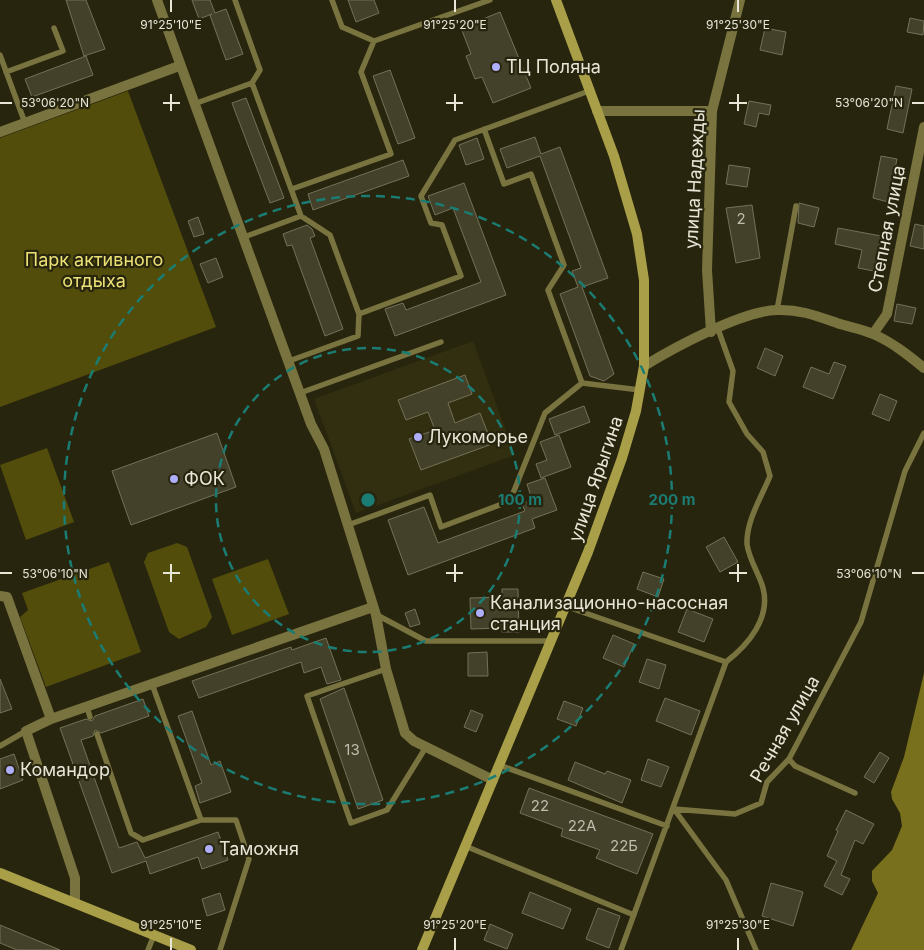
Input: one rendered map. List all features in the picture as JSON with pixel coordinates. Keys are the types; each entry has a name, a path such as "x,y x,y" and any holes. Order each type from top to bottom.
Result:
{"street":[{"path":"157,0 179,66 244,237 311,424 324,449 375,611 386,669 405,734 426,747 492,780"},
{"name":"улица Ярыгина","path":"422,950 551,641 622,458 640,390 644,366 644,280 637,234 614,156 556,0"},
{"name":"улица Надежды","path":"714,330 707,270 712,111 740,0"},
{"path":"0,132 179,66"},
{"path":"597,111 712,111"},
{"name":"Степная улица","path":"873,334 887,314 924,128"},
{"path":"644,366 673,349 714,330 757,313 777,310 803,311 873,334 904,351 924,368"},
{"path":"0,596 7,597 51,719"},
{"path":"75,903 75,878 26,731 51,719 87,706 375,611"},
{"path":"0,873 191,950"}],"lane":[{"path":"194,104 252,83 260,70 235,0"},
{"path":"332,0 342,27 374,40 490,0"},
{"path":"6,72 62,51 54,28"},
{"path":"292,189 392,154 361,72 374,40"},
{"path":"0,55 25,122"},
{"path":"252,83 301,216 330,234 359,314 358,336 289,361"},
{"path":"359,314 461,276 442,225 431,223 421,196 455,140 589,91"},
{"path":"484,130 504,184 532,174 564,265 548,290 582,383"},
{"path":"777,310 796,206"},
{"path":"244,237 301,216"},
{"path":"621,950 726,662 736,654 762,620 764,605 763,589 751,560 747,544 758,502 770,476 763,452 747,434 729,402 733,371 714,330"},
{"path":"300,393 441,342"},
{"path":"348,525 430,495 442,527 510,501 545,413 582,383 640,390"},
{"name":"Речная улица","path":"674,809 735,814 761,803 767,782 789,759 861,622 905,470 924,433"},
{"path":"565,606 726,662"},
{"path":"375,611 426,642 551,641"},
{"path":"386,669 307,696 351,823 387,810 426,747"},
{"path":"152,684 201,820"},
{"path":"87,706 90,717"},
{"path":"0,746 26,731"},
{"path":"97,734 131,833 143,840 201,820 236,820 249,859 220,950"},
{"path":"789,759 795,766 855,793"},
{"path":"499,765 667,826"},
{"path":"674,809 726,880 756,950"},
{"path":"465,846 634,915"},
{"path":"148,950 154,935"}],"shaded area":[{"name":"Лукоморье","path":"473,341 515,455 356,513 314,399"},
{"path":"924,673 924,950 851,950 878,893 872,881 872,871 892,850 902,826 900,813 892,799 891,792 904,757"}],"green space":[{"name":"Парк активного отдыха","path":"128,91 216,327 0,407 0,138"},
{"path":"47,448 74,522 26,540 0,465"},
{"path":"177,543 187,547 212,617 206,627 179,639 169,632 144,562 148,553"},
{"path":"268,559 289,614 232,635 212,579"},
{"path":"109,562 141,652 46,687 20,617 28,610 22,593"}],"building":[{"path":"66,0 86,0 105,49 84,56"},
{"path":"192,0 210,0 215,13 226,9 243,54 226,60 210,15 212,14 199,19"},
{"path":"348,0 374,0 379,13 356,22"},
{"name":"ТЦ Поляна","path":"500,12 531,88 493,103 482,77 475,79 466,56 471,54 461,28"},
{"path":"910,18 924,21 923,35 907,32"},
{"path":"765,28 786,32 782,55 760,50"},
{"path":"86,56 93,75 32,97 25,79"},
{"path":"390,70 415,138 398,144 373,76"},
{"path":"896,86 912,89 903,133 887,129"},
{"path":"246,98 284,198 270,203 232,103"},
{"path":"749,101 771,105 769,115 759,113 756,127 744,124"},
{"path":"535,137 541,154 560,147 608,278 582,287 614,374 604,381 590,376 560,294 578,287 572,271 581,268 540,156 507,168 500,149"},
{"path":"477,138 484,159 466,165 459,145"},
{"path":"881,156 897,159 888,202 873,198"},
{"path":"403,160 409,176 313,210 308,194"},
{"path":"729,165 750,168 747,187 726,184"},
{"path":"464,183 506,295 395,336 385,309 403,303 406,310 481,282 453,208 435,215 428,196"},
{"path":"799,203 819,208 814,227 798,223"},
{"path":"752,205 760,258 736,263 726,208"},
{"path":"198,217 204,234 194,237 188,221"},
{"path":"915,224 924,226 924,249 910,246"},
{"path":"307,225 312,229 315,236 310,238 343,329 325,336 292,245 287,246 283,234"},
{"path":"838,228 881,236 874,271 858,268 862,250 835,244"},
{"path":"216,258 223,277 208,283 200,264"},
{"path":"897,304 916,308 912,324 894,321"},
{"path":"765,348 783,356 775,376 757,368"},
{"path":"834,362 846,366 833,399 803,387 811,367 829,374"},
{"path":"465,375 472,394 448,403 455,423 480,413 492,444 421,470 409,439 435,430 428,412 406,420 398,400"},
{"path":"880,394 897,401 889,421 872,414"},
{"path":"584,406 590,422 555,435 549,419"},
{"name":"ФОК","path":"217,433 236,487 131,525 112,471"},
{"path":"559,435 571,467 541,478 536,464 547,460 540,442"},
{"path":"545,478 557,510 532,519 535,528 408,575 388,520 424,507 438,543 525,511 522,504 532,500 527,484"},
{"path":"724,537 738,562 720,572 706,547"},
{"path":"643,572 664,579 658,597 637,589"},
{"path":"502,589 518,589 519,632 502,632 502,628 471,629 470,598 502,597"},
{"path":"415,609 420,624 410,627 405,613"},
{"path":"687,609 713,619 704,642 678,632"},
{"path":"613,635 634,644 624,667 603,658"},
{"path":"326,638 341,680 327,684 321,667 304,673 301,662 199,698 192,681 291,647 292,650"},
{"path":"487,652 488,676 468,676 468,653"},
{"path":"647,659 666,665 659,689 639,682"},
{"path":"0,679 12,709 0,713"},
{"path":"344,688 383,800 358,809 320,699"},
{"path":"665,698 700,711 691,735 656,721"},
{"path":"143,699 149,716 101,733 95,730 93,736 81,740 119,848 137,842 145,858 218,832 228,860 202,869 198,857 150,874 146,861 112,873 60,728 86,719 92,721 95,716"},
{"path":"564,701 583,708 576,726 557,719"},
{"path":"471,710 483,715 476,732 464,727"},
{"path":"192,711 211,765 220,761 231,792 200,803 195,786 202,783 178,716"},
{"path":"880,752 889,758 874,783 864,777"},
{"name":"Командор","path":"14,754 23,780 0,789 0,759"},
{"path":"648,759 669,767 661,787 641,780"},
{"path":"575,762 605,774 607,771 631,780 622,803 568,780"},
{"path":"529,788 653,834 637,874 596,858 600,850 561,836 563,829 520,813"},
{"path":"846,810 874,824 863,844 855,840 841,875 850,879 842,895 824,886 837,861 827,856 838,831 836,830"},
{"path":"771,883 803,892 793,926 762,916"},
{"path":"530,892 571,909 563,929 522,913"},
{"path":"220,893 225,910 207,916 202,899"},
{"path":"598,908 620,916 609,948 586,939"},
{"path":"490,924 513,934 507,949 484,940"},
{"path":"0,925 60,950 17,950 0,943"}],"place":[{"name":"ТЦ Поляна","path":"496,67"},
{"name":"Лукоморье","path":"418,437"},
{"name":"ФОК","path":"174,479"},
{"name":"Канализационно-насосная станция","path":"480,613"},
{"name":"Командор","path":"10,770"},
{"name":"Таможня","path":"209,849"}]}
